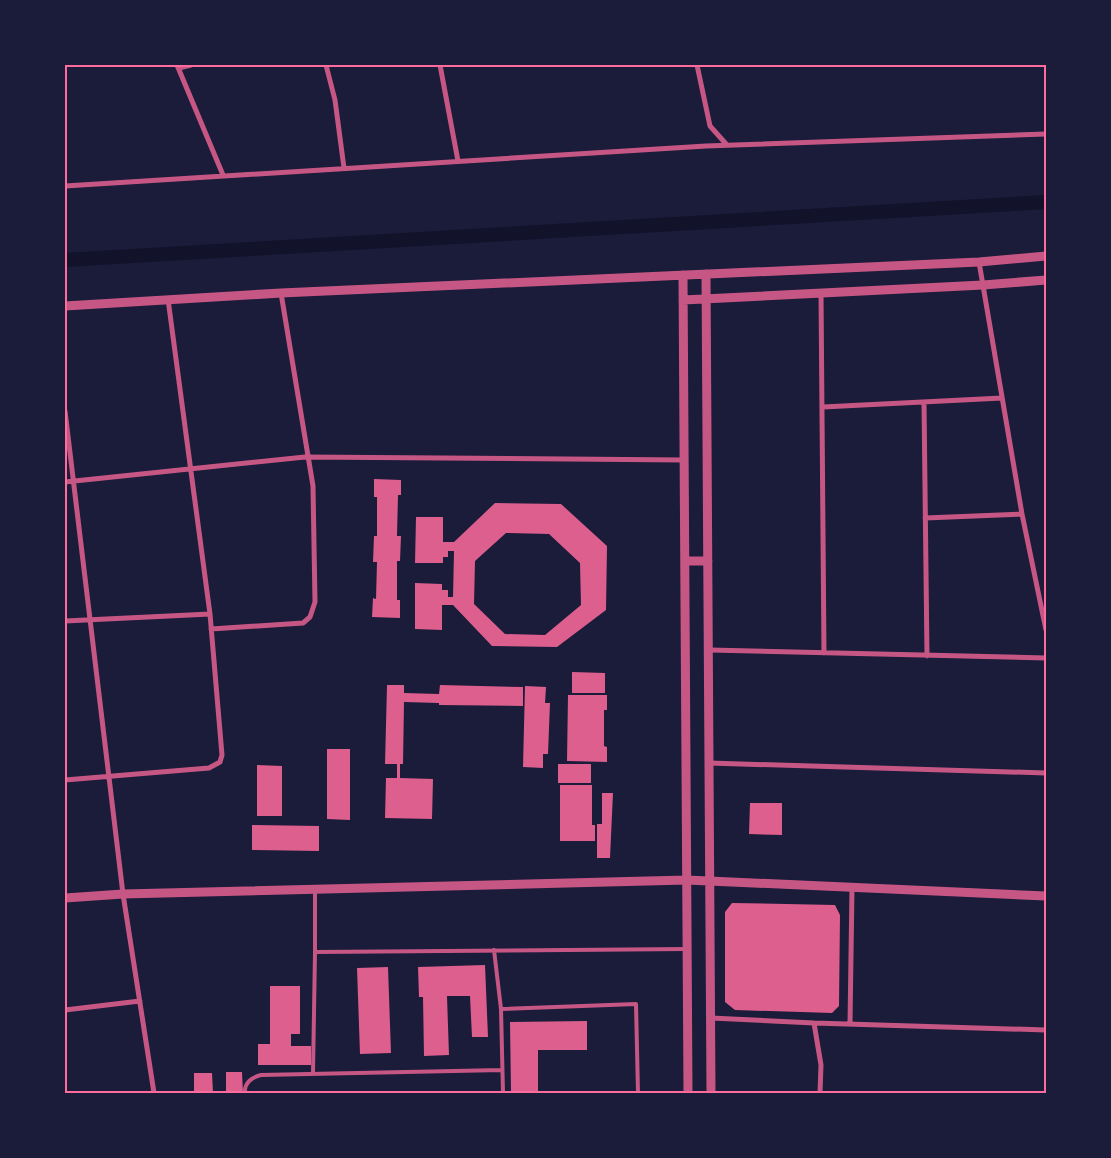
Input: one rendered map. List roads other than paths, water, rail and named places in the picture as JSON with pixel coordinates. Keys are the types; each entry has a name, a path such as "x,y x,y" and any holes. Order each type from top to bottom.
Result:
{"street":[{"path":"191,65 178,67 223,175"},
{"path":"326,65 335,100 344,168"},
{"path":"440,65 458,161"},
{"path":"697,65 710,126 726,145"},
{"path":"65,186 726,145 1046,134"},
{"path":"65,306 281,293 979,262 1046,256"},
{"path":"979,262 1022,514 1046,630"},
{"path":"706,274 711,1093"},
{"path":"683,275 688,1093"},
{"path":"683,300 983,285 1046,280"},
{"path":"211,629 303,623 310,617 314,602 313,486 281,293"},
{"path":"821,293 824,653"},
{"path":"65,780 209,768 220,762 222,756 210,614 168,299"},
{"path":"823,407 1002,398"},
{"path":"924,402 927,656"},
{"path":"65,411 123,894 154,1093"},
{"path":"65,482 308,457 684,460"},
{"path":"925,518 1022,514"},
{"path":"685,561 708,561"},
{"path":"1039,599 1046,599"},
{"path":"65,621 210,614"},
{"path":"708,650 1046,658"},
{"path":"709,763 1046,774"},
{"path":"65,898 123,894 687,880 1046,896"},
{"path":"850,1024 852,888"},
{"path":"65,1010 140,1001"},
{"path":"710,1018 1046,1030"},
{"path":"814,1023 821,1065 820,1093"}],"lane":[{"path":"313,1073 316,952 315,890"},
{"path":"316,952 687,949"},
{"path":"494,950 501,1009 502,1093"},
{"path":"501,1009 636,1004 638,1093"},
{"path":"245,1093 247,1083 253,1077 261,1074 502,1070"}],"waterway":[{"path":"65,260 1046,202"}]}
